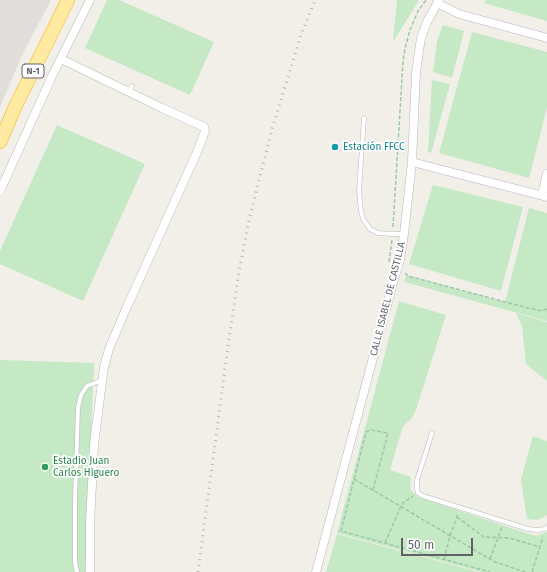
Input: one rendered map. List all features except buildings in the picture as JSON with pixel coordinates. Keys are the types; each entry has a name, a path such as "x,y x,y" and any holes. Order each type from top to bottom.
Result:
{"highway":[{"name":"N-1","path":"0,142 15,107 68,0"}],"street":[{"path":"0,191 90,0"},
{"path":"438,1 444,7 459,14 547,38"},
{"name":"CALLE ISABEL DE CASTILLA","path":"316,572 400,260 412,162 416,74 419,51 421,38 427,22 438,1"},
{"path":"61,59 130,89 204,127 205,131 198,150 108,349 102,380 94,444 90,524 90,572"},
{"path":"412,162 544,196 547,174"}],"lane":[{"path":"364,118 359,191 363,219 370,229 378,233 404,234"},
{"path":"77,572 75,562 75,500 78,408 81,395 87,386 102,380"},
{"path":"432,433 417,480 416,489 418,492 423,496 528,529 538,530 546,528"}],"path":[{"path":"389,265 403,61 410,30 418,11 426,0"},
{"path":"400,260 404,262 405,273 408,276 528,308 542,310 547,309"},
{"path":"373,490 388,433 371,430 366,432 341,531 490,572"},
{"path":"354,479 495,562 525,572"},
{"path":"385,543 401,506 418,492"},
{"path":"444,559 450,536 461,508"},
{"path":"457,517 484,537 509,538 540,547"},
{"path":"490,559 504,522"},
{"path":"532,572 546,528"}],"shaded area":[{"path":"0,0 51,0 23,53 0,107"}],"green space":[{"path":"107,0 119,0 214,42 190,95 85,48"},
{"path":"397,0 419,0 393,42"},
{"path":"486,0 547,0 547,21 484,3"},
{"path":"443,25 464,31 452,78 433,72 437,41"},
{"path":"472,32 547,52 547,108 529,178 439,153"},
{"path":"432,80 450,84 431,153 428,152"},
{"path":"57,125 145,164 83,301 0,264 0,251"},
{"path":"433,185 523,207 501,291 409,264"},
{"path":"529,208 547,213 547,321 404,282 406,275 505,302"},
{"path":"399,301 446,315 416,410 412,418 403,426 390,470 411,477 410,489 418,497 535,536 547,532 547,572 482,572 337,533"},
{"path":"516,313 547,322 547,381 526,364 522,326"},
{"name":"Estadio Juan Carlos Higuero","path":"0,360 94,363 85,572 0,572"},
{"path":"533,436 547,441 547,515 538,520 527,519 521,479"},
{"path":"337,534 479,572 326,572"}],"railway":[{"path":"198,572 238,277 249,220 272,129 301,35 315,0"}],"place":[{"name":"Estación FFCC","path":"335,147"},
{"name":"Estadio Juan Carlos Higuero","path":"45,467"}]}
